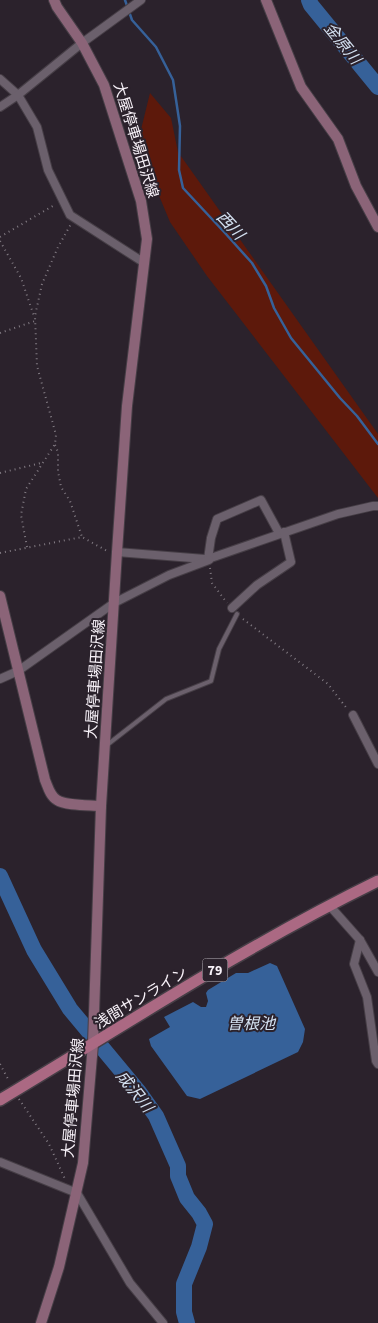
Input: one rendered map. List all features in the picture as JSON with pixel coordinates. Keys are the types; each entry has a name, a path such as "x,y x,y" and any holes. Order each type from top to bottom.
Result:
{"main road":[{"name":"大屋停車場田沢線","path":"41,1323 59,1267 77,1194 83,1162 98,1042 94,1028 101,806 128,406 147,240 141,201 104,85 82,43 54,0"},
{"path":"266,0 301,87 338,139 356,186 378,227"},
{"path":"0,596 49,792 57,800 68,803 101,806"},
{"name":"浅間サンライン","path":"0,1100 268,939 329,905 378,881"}],"street":[{"path":"0,107 141,0"},
{"path":"0,80 18,95 37,127 48,170 70,214 143,262"},
{"path":"209,559 211,538 217,519 261,500 282,532 292,562 257,585 235,611"},
{"path":"0,680 18,671 114,603 169,575 282,532 338,514 378,506"},
{"path":"117,552 209,559"},
{"path":"353,715 378,764"},
{"path":"329,905 360,940 378,972"},
{"path":"360,940 354,964 367,997 378,1064"},
{"path":"0,1162 77,1194 130,1283 163,1323"}],"lane":[{"path":"106,746 166,699 211,681 219,649 235,611"}],"path":[{"path":"35,321 21,278 0,239 62,200"},
{"path":"75,218 58,247 42,284 35,321 37,366 56,435 55,444 58,452 58,471 61,487 70,501 82,537"},
{"path":"0,333 35,321"},
{"path":"27,547 21,515 26,490 55,444"},
{"path":"0,473 42,462"},
{"path":"0,553 82,537 107,551 117,552"},
{"path":"209,559 212,583 235,611 247,623 328,684 353,715"},
{"path":"0,1064 9,1081"},
{"path":"17,1096 49,1144 68,1183 77,1194"}],"shaded area":[{"path":"150,93 171,118 178,152 378,434 378,498 207,276 170,222 150,174 136,150"}],"water":[{"name":"曽根池","path":"270,963 277,966 305,1029 303,1042 298,1052 200,1099 187,1096 151,1046 149,1039 170,1027 164,1017 193,1002 201,1007 206,1007 208,1001 206,993 208,990 236,973 248,973"}],"waterway":[{"name":"西川","path":"125,0 132,20 156,47 173,80 180,126 179,170 183,188 252,263 266,286 274,308 291,338 357,416 378,444"},
{"name":"金原川","path":"309,0 311,5 378,87"},
{"name":"成沢川","path":"0,876 34,950 70,1009 139,1092 156,1116 178,1166 178,1176 187,1198 205,1224 199,1247 184,1284 184,1312 187,1323"}]}
